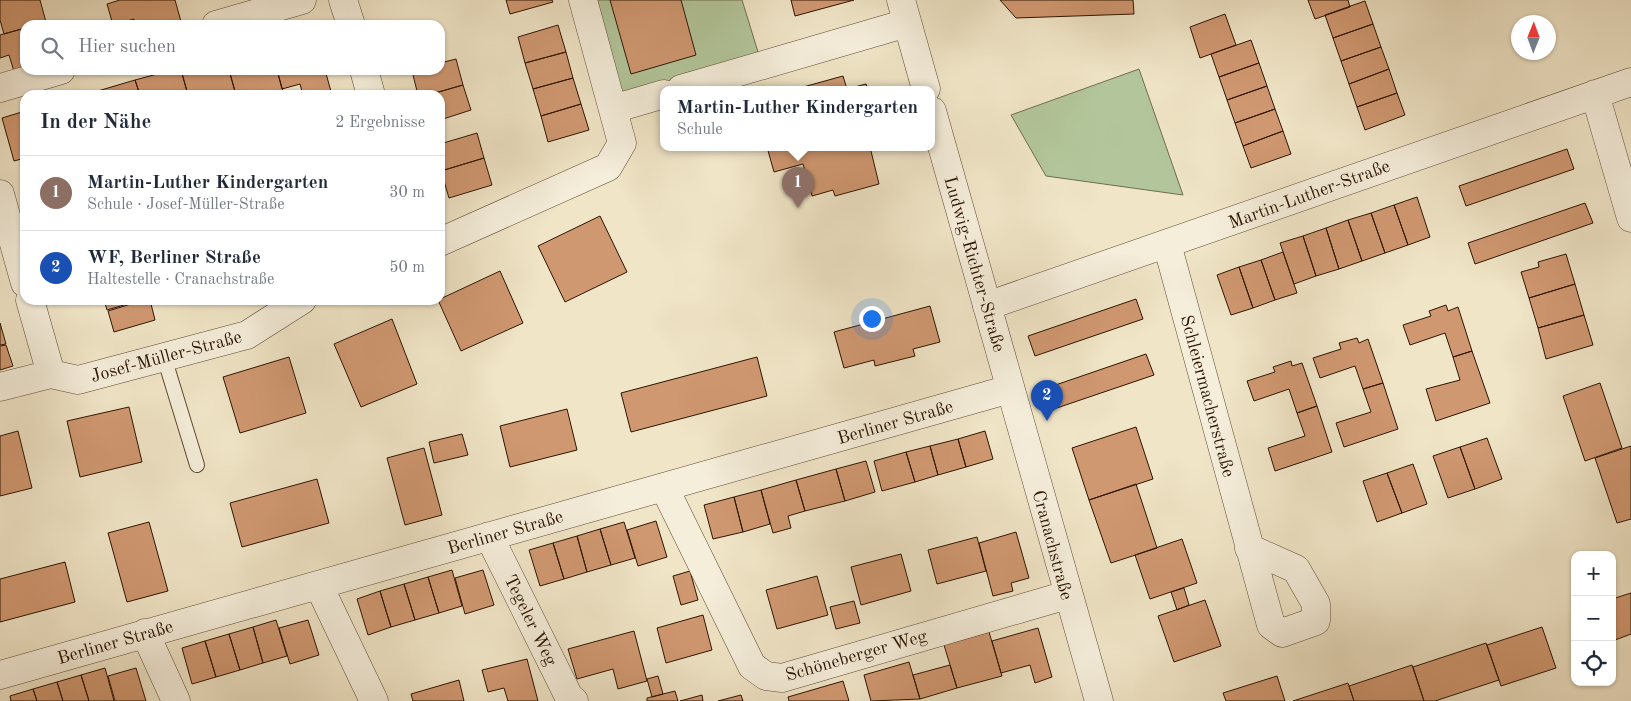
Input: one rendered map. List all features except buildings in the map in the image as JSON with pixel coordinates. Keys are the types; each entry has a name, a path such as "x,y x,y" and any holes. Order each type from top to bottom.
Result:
{"street":[{"path":"233,20 302,0"},
{"path":"344,0 350,20"},
{"path":"445,240 608,167 622,143 583,0"},
{"path":"690,86 904,11 925,86"},
{"path":"0,88 44,75"},
{"path":"365,75 370,90"},
{"name":"Martin-Luther-Straße","path":"987,306 1631,82"},
{"path":"1595,94 1631,218"},
{"path":"613,109 660,95"},
{"name":"Ludwig-Richter-Straße","path":"935,122 1010,389"},
{"path":"0,194 20,265"},
{"name":"Schleiermacherstraße","path":"1168,244 1249,548"},
{"path":"31,305 51,374"},
{"name":"Josef-Müller-Straße","path":"0,387 51,374 78,380 247,335 294,305"},
{"name":"Berliner Straße","path":"0,675 319,586 489,536 626,490 664,487 820,436 1010,389"},
{"name":"Cranachstraße","path":"1010,389 1067,595 1099,701"},
{"name":"Schöneberger Weg","path":"664,487 752,666 766,676 782,678 1067,595"},
{"name":"Tegeler Weg","path":"489,536 569,697 574,701"},
{"path":"319,586 374,701"},
{"path":"145,633 176,701"}],"lane":[{"path":"164,357 197,465"}],"green space":[{"path":"583,0 742,0 762,65 691,86 660,86 660,95 613,109"},
{"path":"1139,69 1183,195 1046,176 1011,115"}],"place":[{"name":"Martin-Luther Kindergarten","path":"798,208"},
{"name":"WF, Berliner Straße","path":"1047,421"}]}
